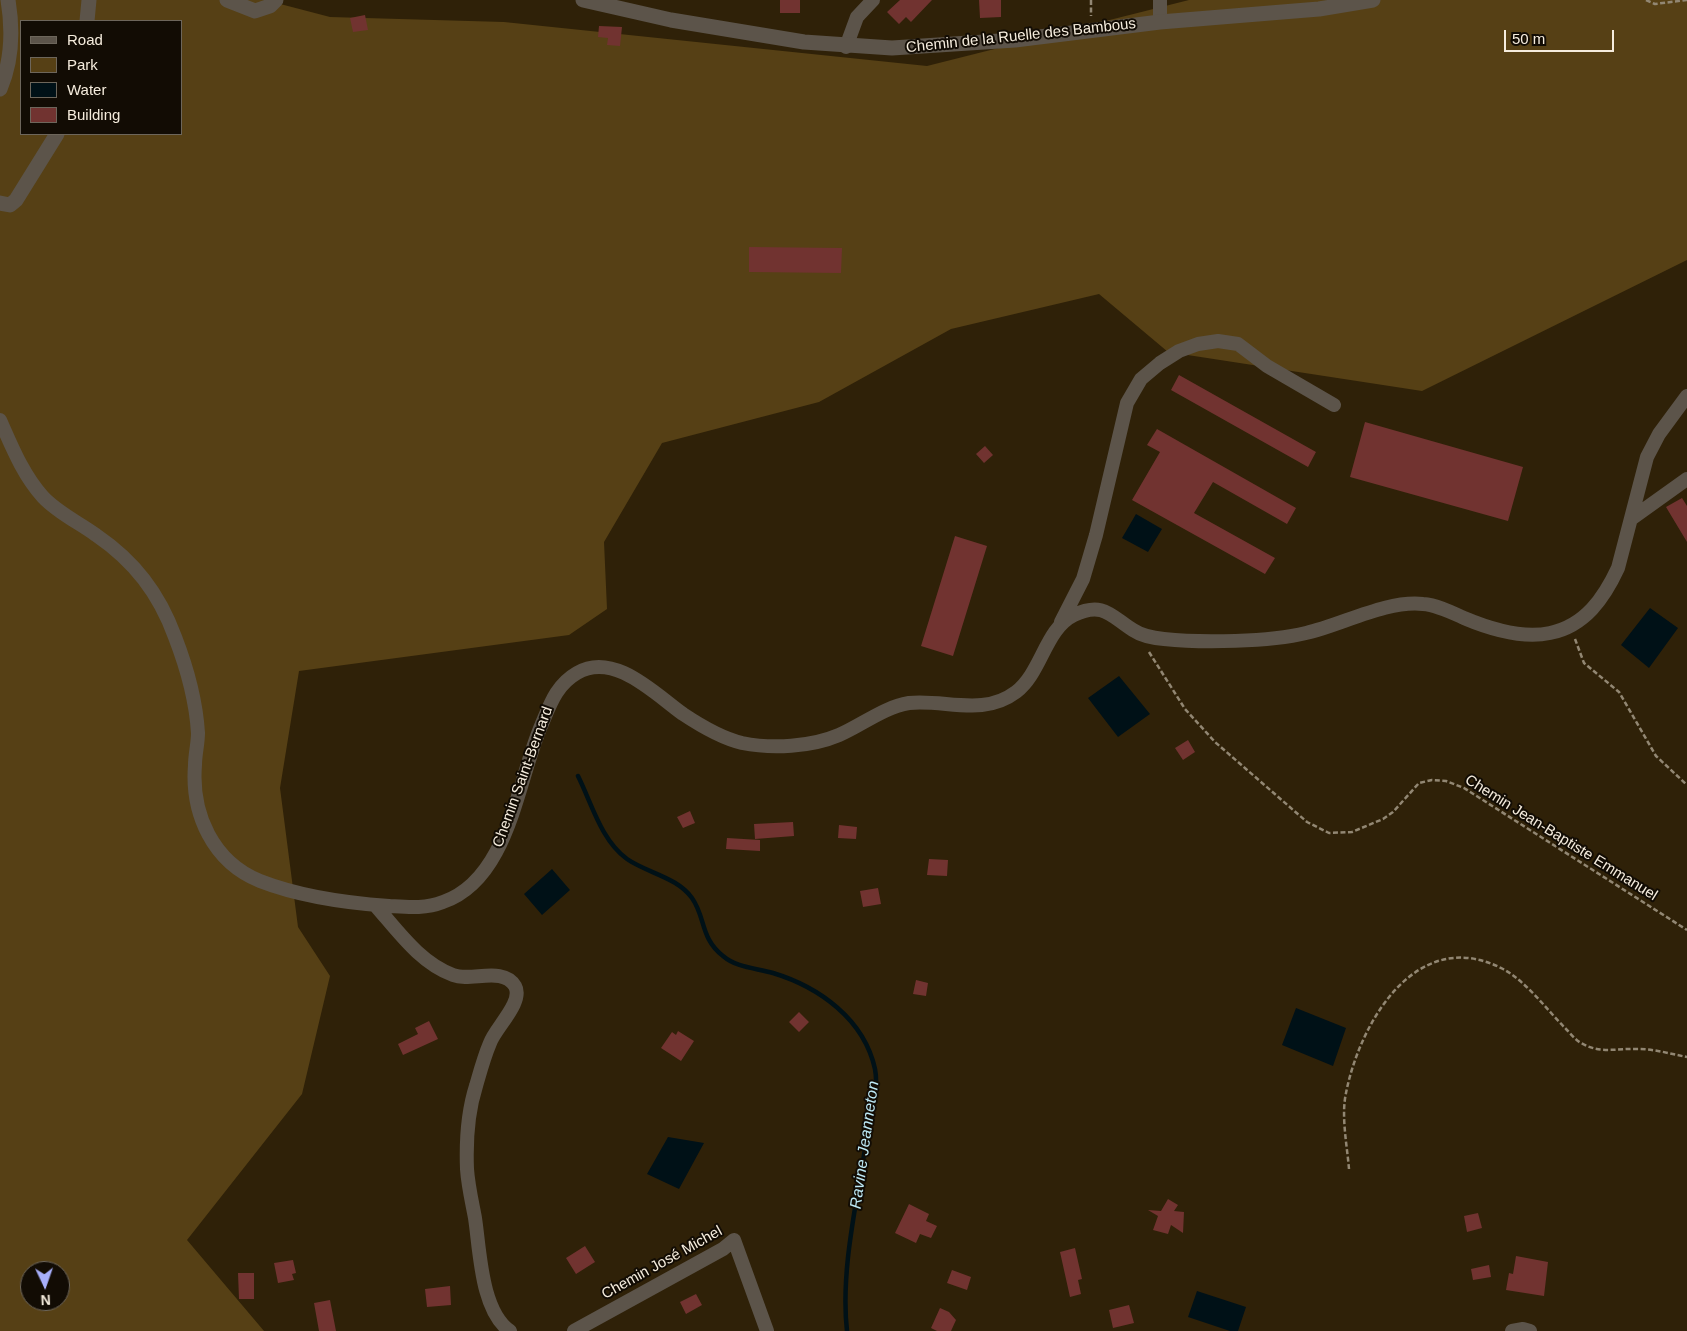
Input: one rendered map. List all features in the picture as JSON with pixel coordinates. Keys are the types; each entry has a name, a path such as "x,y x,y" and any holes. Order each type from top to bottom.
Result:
{"street":[{"path":"0,89 11,47 11,17 8,0"},
{"path":"87,20 89,0"},
{"path":"227,0 254,11 270,6 276,0"},
{"name":"Chemin de la Ruelle des Bambous","path":"583,0 626,6 795,41 846,47 932,47 1160,22 1319,9 1373,0"},
{"path":"846,47 857,17 873,0"},
{"path":"1160,0 1160,22"},
{"path":"0,203 10,205 16,200 57,135"},
{"name":"Chemin Saint-Bernard","path":"0,420 22,468 40,494 63,515 92,532 123,555 147,580 161,604 180,648 194,701 198,738 194,768 196,794 203,826 231,866 258,880 332,901 419,907 440,904 461,894 477,880 506,833 535,740 555,692 573,675 584,669 597,667 614,670 637,680 680,712 721,736 744,743 784,746 822,741 840,735 889,709 905,704 919,702 966,706 995,703 1019,690 1031,676 1082,579 1091,553 1127,403 1141,380 1160,363 1179,351 1198,344 1218,341 1238,344 1267,366 1334,405"},
{"path":"1060,624 1075,615 1102,609 1113,613 1136,632 1147,637 1171,640 1281,637 1305,634 1390,608 1413,603 1429,604 1482,626 1507,632 1532,635 1551,633 1570,626 1601,601 1618,568 1648,458 1660,434 1687,396"},
{"path":"1631,519 1687,479"},
{"path":"375,905 426,960 456,976 499,976 515,986 517,996 512,1008 490,1040 475,1089 469,1126 467,1170 486,1288 498,1319 510,1331"},
{"name":"Chemin José Michel","path":"574,1331 723,1249 734,1240 767,1331"},
{"path":"1512,1331 1523,1329 1530,1331"}],"path":[{"path":"1646,0 1654,4 1687,0"},
{"path":"1570,626 1584,662 1619,692 1656,756 1687,785"},
{"name":"Chemin Jean-Baptiste Emmanuel","path":"1136,632 1185,710 1215,742 1307,822 1329,833 1352,832 1383,819 1394,812 1419,783 1432,780 1446,781 1464,788 1687,930"},
{"path":"1349,1169 1345,1095 1359,1047 1377,1013 1405,980 1420,968 1456,958 1478,959 1504,969 1520,982 1580,1043 1605,1050 1638,1049 1687,1057"}],"green space":[{"path":"0,0 265,0 330,17 504,22 927,66 1189,0 1687,0 1687,260 1422,391 1168,352 1099,294 951,329 819,402 662,443 604,542 607,609 569,635 299,671 280,788 298,927 330,976 302,1094 187,1240 264,1331 0,1331"}],"water":[{"path":"1136,514 1162,529 1148,552 1122,538"},
{"path":"1650,608 1678,628 1649,668 1621,645"},
{"path":"1119,676 1150,714 1118,737 1088,698"},
{"path":"552,869 570,890 542,915 524,894"},
{"path":"1296,1008 1346,1028 1333,1066 1282,1045"},
{"path":"668,1137 704,1143 679,1189 647,1174"},
{"path":"1197,1291 1246,1307 1238,1331 1230,1331 1188,1317"}],"building":[{"path":"780,0 800,0 800,13 780,13"},
{"path":"900,0 932,0 911,22 906,17 899,24 887,12"},
{"path":"979,0 1001,0 1001,17 980,18"},
{"path":"365,15 368,30 353,32 350,18"},
{"path":"599,26 622,27 620,46 607,45 608,38 598,37"},
{"path":"749,247 842,248 841,273 749,272"},
{"path":"1179,375 1316,452 1308,467 1171,390"},
{"path":"1365,422 1523,467 1508,521 1350,477"},
{"path":"1157,429 1296,508 1287,524 1213,482 1194,513 1275,558 1265,574 1132,500 1160,452 1147,445"},
{"path":"985,446 993,455 984,463 976,454"},
{"path":"1682,498 1687,506 1687,542 1666,507"},
{"path":"955,536 987,546 953,656 921,646"},
{"path":"1188,740 1195,752 1183,760 1175,748"},
{"path":"690,811 695,823 683,828 677,817"},
{"path":"793,822 794,836 755,839 754,824"},
{"path":"839,825 857,827 856,839 838,838"},
{"path":"727,838 760,840 760,851 726,849"},
{"path":"929,859 948,860 947,876 927,875"},
{"path":"878,888 881,904 863,907 860,891"},
{"path":"916,980 928,983 926,996 913,994"},
{"path":"799,1012 809,1022 799,1032 789,1022"},
{"path":"429,1021 438,1039 403,1055 398,1044 418,1034 415,1028"},
{"path":"678,1031 694,1041 681,1061 661,1048 672,1032 676,1035"},
{"path":"1168,1199 1178,1205 1174,1211 1184,1212 1183,1233 1171,1225 1168,1234 1153,1230 1158,1216 1148,1210 1161,1211"},
{"path":"909,1204 929,1214 926,1221 937,1226 931,1238 920,1234 916,1243 895,1233"},
{"path":"1478,1213 1482,1228 1467,1232 1464,1216"},
{"path":"585,1246 595,1262 576,1274 566,1258"},
{"path":"1075,1248 1082,1279 1078,1280 1081,1294 1070,1297 1060,1252"},
{"path":"1516,1256 1548,1262 1544,1296 1506,1290 1509,1273 1513,1274"},
{"path":"293,1260 296,1273 292,1274 294,1280 278,1283 274,1263"},
{"path":"1489,1265 1491,1277 1473,1280 1471,1269"},
{"path":"952,1270 971,1277 967,1290 947,1283"},
{"path":"238,1273 254,1273 254,1299 239,1299"},
{"path":"450,1286 451,1305 427,1307 425,1289"},
{"path":"696,1294 702,1305 686,1314 680,1302"},
{"path":"330,1300 336,1331 319,1331 314,1303"},
{"path":"1129,1305 1134,1323 1113,1328 1109,1310"},
{"path":"940,1308 949,1312 956,1320 951,1331 937,1331 931,1328"}],"waterway":[{"name":"Ravine Jeanneton","path":"578,776 598,821 610,842 627,859 670,880 686,891 700,913 710,942 723,956 734,963 790,979 823,996 850,1020 861,1035 869,1051 875,1069 876,1085 848,1258 845,1307 847,1331"}]}
